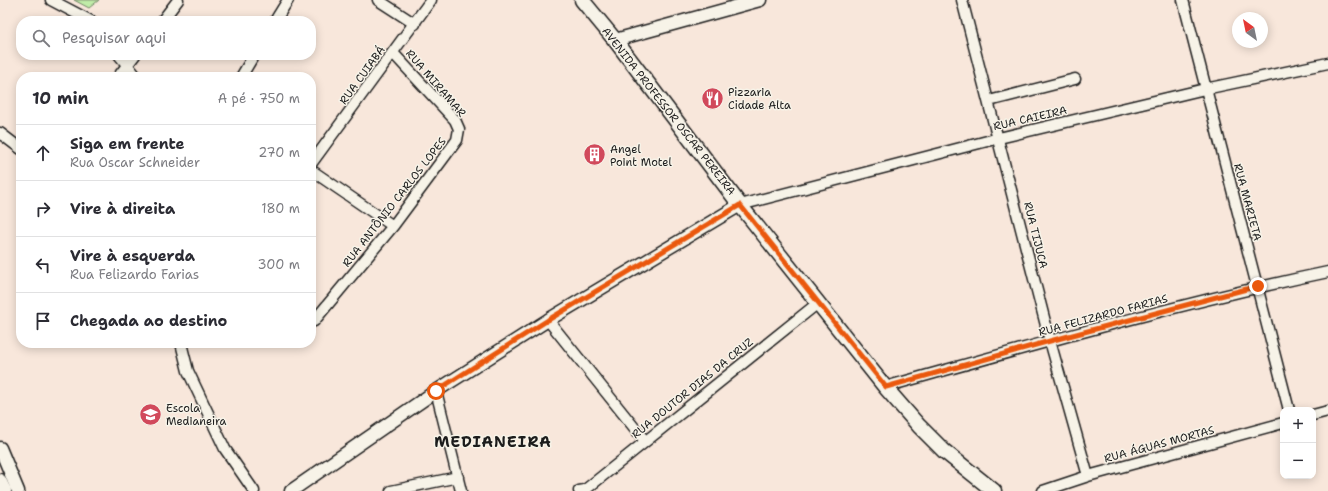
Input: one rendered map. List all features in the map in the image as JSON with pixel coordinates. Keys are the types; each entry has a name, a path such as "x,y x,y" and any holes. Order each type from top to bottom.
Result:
{"main road":[{"name":"AVENIDA PROFESSOR OSCAR PEREIRA","path":"582,0 615,40 740,205 886,387 919,426 944,451 994,491"}],"street":[{"path":"51,0 81,16"},
{"path":"166,16 178,0"},
{"path":"278,16 288,0"},
{"path":"378,0 415,24"},
{"name":"RUA CUIABÁ","path":"316,157 394,53 431,0"},
{"path":"615,40 760,0"},
{"name":"RUA TIJUCA","path":"962,0 1050,341 1088,476"},
{"name":"RUA MARIETA","path":"1183,0 1288,407"},
{"name":"RUA MIRAMAR","path":"394,53 455,120 459,129"},
{"path":"123,60 133,72"},
{"path":"122,72 131,60"},
{"path":"244,72 251,60"},
{"name":"RUA CAIEIRA","path":"740,205 998,138 1205,88 1328,63"},
{"path":"989,101 1075,79"},
{"name":"RUA ANTÔNIO CARLOS LOPES","path":"316,319 393,226 457,140 459,129"},
{"path":"0,133 16,145"},
{"path":"316,173 393,226"},
{"path":"291,491 436,391 548,320 740,205"},
{"name":"RUA FELIZARDO FARIAS","path":"886,387 1050,341 1258,286 1328,272"},
{"name":"RUA DOUTOR DIAS DA CRUZ","path":"579,491 585,490 818,303"},
{"path":"548,320 645,441"},
{"path":"182,348 188,371 225,449 254,491"},
{"path":"436,391 461,491"},
{"path":"1316,414 1328,411"},
{"name":"RUA ÁGUAS MORTAS","path":"1043,491 1088,476 1280,424"},
{"path":"0,448 18,491"},
{"path":"391,491 458,477"},
{"path":"0,480 5,491"}],"green space":[{"path":"74,0 99,0 89,8"}],"place":[{"name":"Pizzaria Cidade Alta","path":"712,98"},
{"name":"Angel Point Motel","path":"594,155"},
{"name":"Escola Medianeira","path":"150,414"}],"district":[{"name":"MEDIANEIRA","path":"493,442"}],"route":[{"path":"436,391 548,320 740,205 886,387 1050,341 1258,286"}]}
